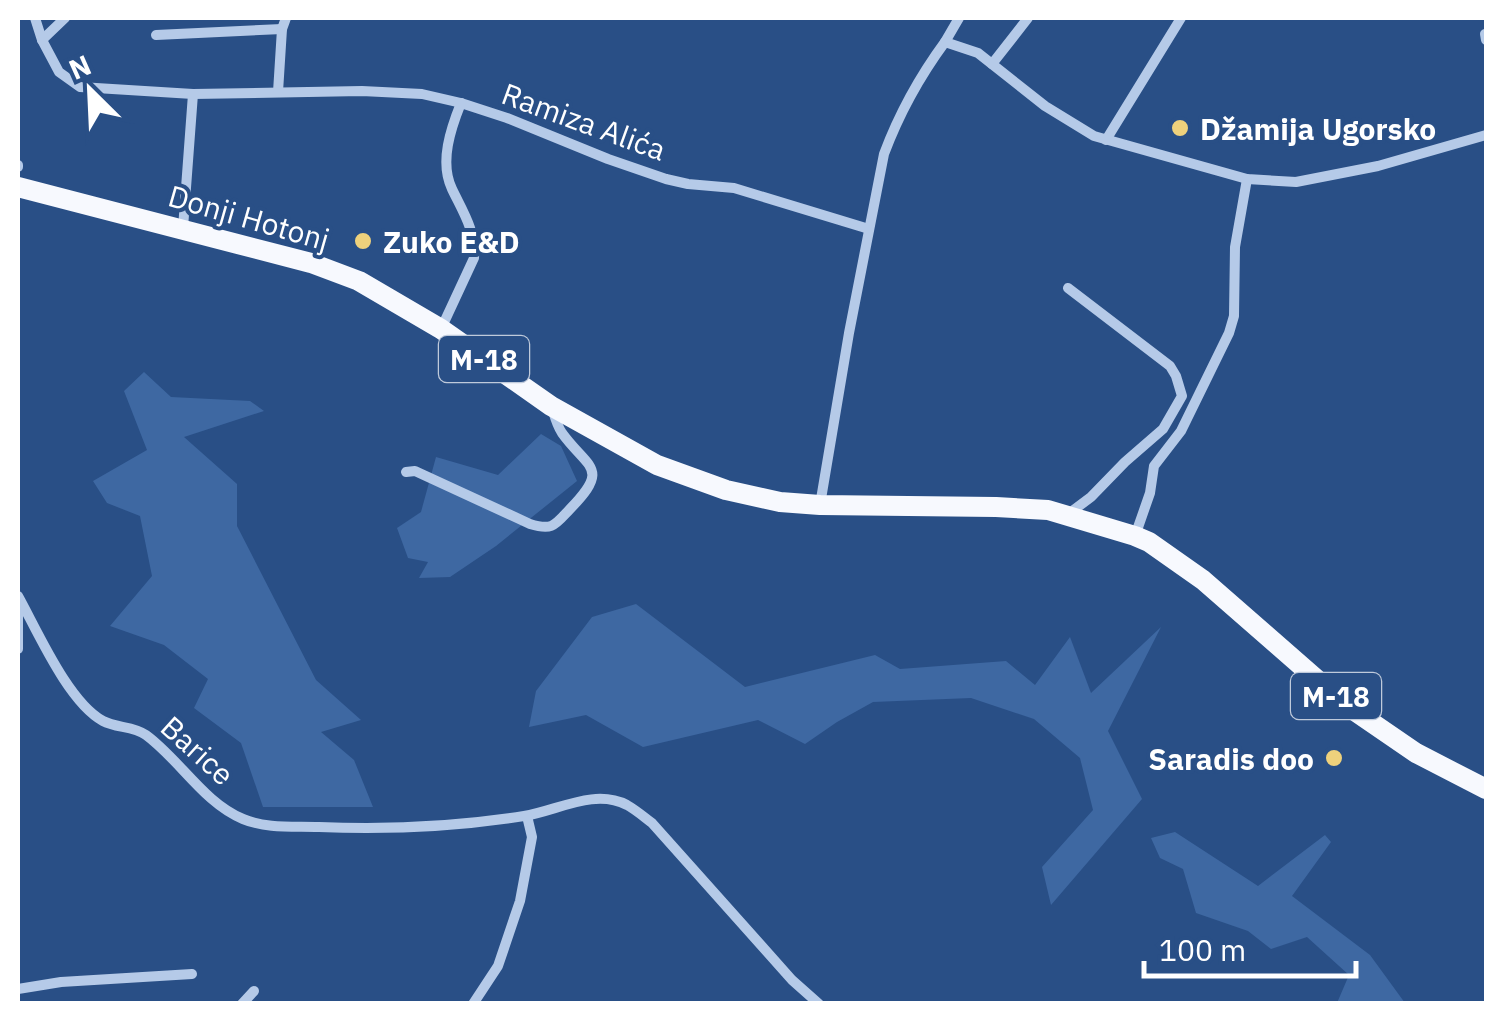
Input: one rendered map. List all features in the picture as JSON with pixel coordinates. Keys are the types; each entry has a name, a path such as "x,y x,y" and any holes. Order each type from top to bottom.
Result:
{"main road":[{"name":"Donji Hotonj","path":"18,187 311,263 359,281 441,329 551,406 656,466 726,490 780,502 820,505 1048,510 1135,536 1202,580 1346,704 1416,753 1486,789"}],"street":[{"name":"Ramiza Alića","path":"35,18 58,72 80,87 192,94 422,94 461,103 666,179 734,188 868,228"},
{"path":"42,40 65,18"},
{"path":"820,505 884,154 916,86 958,18"},
{"path":"992,64 1028,18"},
{"path":"1106,140 1181,18"},
{"path":"156,35 284,23 278,92"},
{"path":"945,42 978,53 1045,106 1094,136 1247,179 1296,182 1378,166 1486,135"},
{"path":"183,228 192,94"},
{"path":"441,329 474,258 469,222 448,177 450,132 461,103"},
{"path":"1135,536 1150,493 1154,466 1181,431 1229,333 1234,316 1235,247 1247,179"},
{"path":"1066,515 1163,430 1182,396 1170,366 1068,288"},
{"name":"Donji Hotonj","path":"406,472 415,471 530,524 553,527 590,489 593,476 590,464 560,431 551,406"},
{"name":"Barice","path":"18,597 18,650"},
{"name":"Barice","path":"18,597 50,658 89,709 102,720 142,732 214,800 243,819 268,826 407,829 527,816 592,798 624,804 652,823 792,980 819,1004"},
{"path":"473,1004 498,966 520,901 532,837 527,816"},
{"path":"18,988 192,974"},
{"path":"242,1004 254,991"}],"shaded area":[{"path":"144,372 171,397 250,401 264,411 184,437 237,484 237,526 316,680 361,720 321,732 354,760 373,807 263,807 241,743 194,708 208,679 164,645 110,626 152,576 140,516 107,503 93,481 147,450 124,391"},
{"path":"541,434 561,446 577,481 496,546 450,577 419,578 428,562 408,558 397,528 421,512 436,457 498,475"},
{"path":"636,604 745,687 875,655 900,669 1006,661 1035,685 1070,637 1091,693 1161,627 1108,731 1142,799 1051,905 1042,867 1093,810 1080,758 1034,719 971,698 873,702 805,744 758,720 643,747 586,715 529,727 536,691 592,617"},
{"path":"1175,832 1258,886 1325,835 1331,842 1292,896 1370,955 1405,1003 1337,1003 1349,975 1307,937 1271,949 1248,931 1196,913 1183,869 1160,858 1151,838"}],"place":[{"name":"Džamija Ugorsko","path":"1180,128"},
{"name":"Zuko E&D","path":"363,241"},
{"name":"Saradis doo","path":"1334,758"}]}
